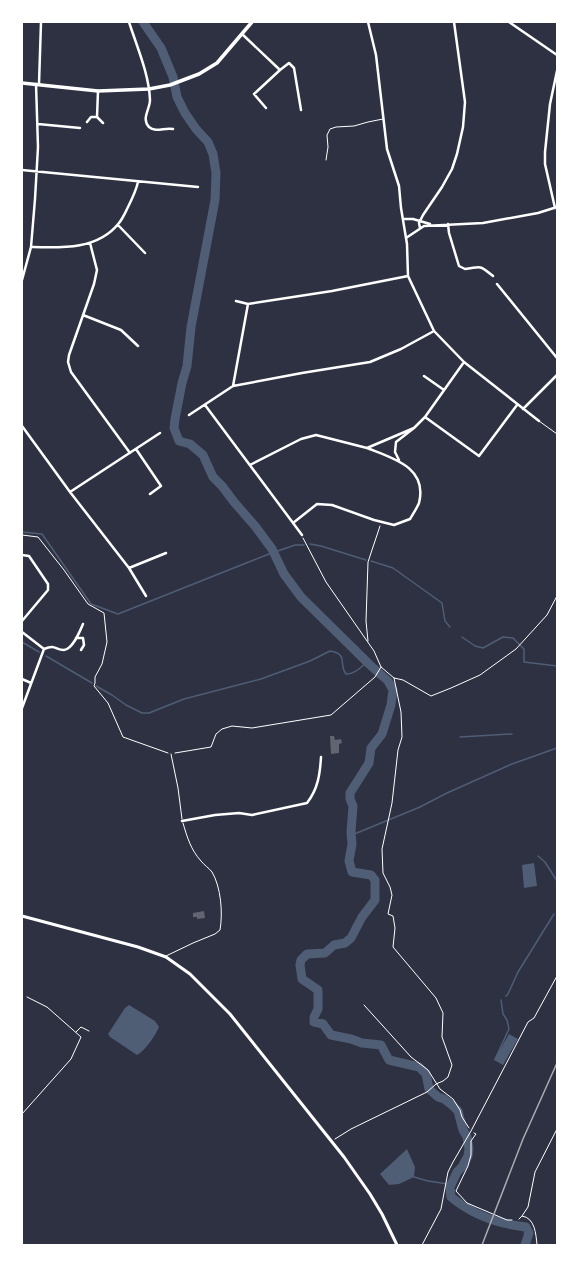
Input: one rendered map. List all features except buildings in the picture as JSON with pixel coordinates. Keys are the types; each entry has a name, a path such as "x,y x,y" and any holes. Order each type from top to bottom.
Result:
{"main road":[{"path":"22,83 98,91 149,89 170,85 199,74 217,63 252,22"}],"street":[{"path":"22,280 31,247 37,172 38,124 35,94 41,22"},
{"path":"129,22 149,83 150,104 146,118 148,126 157,130 173,129"},
{"path":"368,22 376,55 387,149 399,186 406,238 408,276 434,331 464,362 539,421"},
{"path":"420,228 420,221 452,169 463,127 465,102 454,22"},
{"path":"509,22 557,55"},
{"path":"242,34 280,70"},
{"path":"266,108 254,94 289,63 294,68 301,110"},
{"path":"406,238 424,226 483,223 538,213 556,208 544,158 550,104 557,71"},
{"path":"97,117 98,91"},
{"path":"87,122 91,117 97,117 103,123"},
{"path":"38,124 80,128"},
{"path":"22,170 198,187"},
{"path":"31,247 62,248 90,243 104,237 118,225 137,188 138,181"},
{"path":"403,219 410,219 434,225"},
{"path":"448,224 460,267 465,269 476,266 480,267 493,276"},
{"path":"118,225 145,253"},
{"path":"90,243 98,270 69,355 68,362 70,369 130,453"},
{"path":"236,301 248,304 332,292 408,276"},
{"path":"497,284 557,358"},
{"path":"233,386 248,304"},
{"path":"83,315 121,330 138,346"},
{"path":"189,415 233,386 370,362 401,349 434,331"},
{"path":"399,460 395,452 396,442 425,417 464,362"},
{"path":"523,409 557,375"},
{"path":"424,376 444,390"},
{"path":"204,405 302,535"},
{"path":"425,417 479,456 517,405"},
{"path":"22,426 70,492 129,568 146,596"},
{"path":"367,448 414,428"},
{"path":"70,492 160,433"},
{"path":"250,465 301,439 316,435 330,437 367,448 399,460 414,472 420,487 419,503 410,519 394,525 332,505 317,504 293,523"},
{"path":"136,449 161,486 150,494"},
{"path":"129,568 166,553"},
{"path":"22,555 29,556 49,587 22,621"},
{"path":"44,649 50,647 64,650 70,647 83,624"},
{"path":"22,632 44,649"},
{"path":"76,638 83,638 84,645 81,650"},
{"path":"22,708 44,649"},
{"path":"22,679 31,684"},
{"path":"182,821 215,815 239,813 252,815 307,803 317,785 321,757"},
{"path":"22,916 138,947 166,957 190,974 235,1020 344,1157 370,1194 382,1214 397,1245"}],"lane":[{"path":"326,160 328,147 327,135 330,129 336,127 354,126 384,119"},
{"path":"539,421 557,434"},
{"path":"166,957 193,943 215,934 220,930 222,922 218,885 211,871 201,862 188,842 182,821 178,788 171,754"},
{"path":"422,1245 440,1209 447,1178 453,1162 471,1131 528,1022 534,1018 557,976"}],"path":[{"path":"368,642 366,621 368,562 382,522"},
{"path":"22,535 38,537 88,604 104,613 107,642 102,664 95,677 94,686 108,703 123,737 171,754 211,747 216,734 222,729 232,726 252,728 331,715 375,677 381,667"},
{"path":"302,535 326,582 374,651 381,667 394,678 403,680 431,696 480,675 516,649 547,615 557,596"},
{"path":"337,1137 427,1092 436,1084 448,1077 452,1065 442,1037 443,1013 436,998 393,947 395,928 393,916 388,914 392,896 390,887 383,873 382,849 392,803 398,750 402,738 401,712 394,678"},
{"path":"22,1114 71,1059 81,1038 47,1006 27,998"},
{"path":"364,1005 411,1057 428,1070 440,1089 453,1099 471,1131 476,1134 471,1142 471,1155 468,1166 456,1191 467,1203 507,1220 512,1220"},
{"path":"76,1032 81,1026 89,1031"},
{"path":"519,1219 528,1207 536,1172 557,1129"},
{"path":"522,1216 527,1217 530,1220 536,1232 537,1245"}],"water":[{"path":"534,863 537,886 524,888 522,865"},
{"path":"129,1005 155,1021 159,1027 144,1050 137,1055 110,1037 108,1034 125,1008"},
{"path":"509,1034 518,1039 503,1065 494,1060"},
{"path":"407,1149 415,1167 414,1177 399,1184 389,1185 380,1174"}],"waterway":[{"path":"143,22 161,48 173,77 177,97 185,113 196,129 208,142 213,154 216,173 215,200 191,327 187,366 182,383 174,428 179,441 190,444 203,455 213,477 255,526 272,549 284,574 301,597 388,681 393,690 391,705 382,734 371,748 369,763 350,793 350,799 353,806 351,832 352,844 349,861 352,872 371,875 375,880 375,900 362,917 351,938 345,943 334,945 325,953 307,954 301,960 300,965 302,979 318,990 318,1009 314,1017 314,1022 323,1024 331,1035 362,1043 381,1045 389,1060 419,1067 426,1074 429,1089 458,1111 463,1130 467,1137 469,1149 468,1156 462,1167 457,1172 450,1187 451,1197 468,1209 486,1218 506,1224 526,1227 529,1233 525,1245"},
{"path":"22,532 42,534 91,604 118,614 269,554 295,545 304,545"},
{"path":"310,544 366,560"},
{"path":"371,561 393,568 442,603 445,621 450,627"},
{"path":"462,637 475,646 483,648 503,637 513,638 524,649 524,662 557,666"},
{"path":"22,642 39,652"},
{"path":"96,686 126,705 142,713 149,713 184,699 261,679 310,661 330,651 339,654 346,674 355,672 367,662"},
{"path":"46,656 92,683"},
{"path":"460,737 512,734"},
{"path":"352,835 420,807 447,793 512,764 557,748"},
{"path":"538,856 545,862 557,881"},
{"path":"506,996 518,972 554,914"},
{"path":"495,1059 509,1029 507,1020 503,1014 501,1000"},
{"path":"414,1177 448,1184 450,1187"}],"railway":[{"path":"482,1245 523,1139 557,1063"}]}
